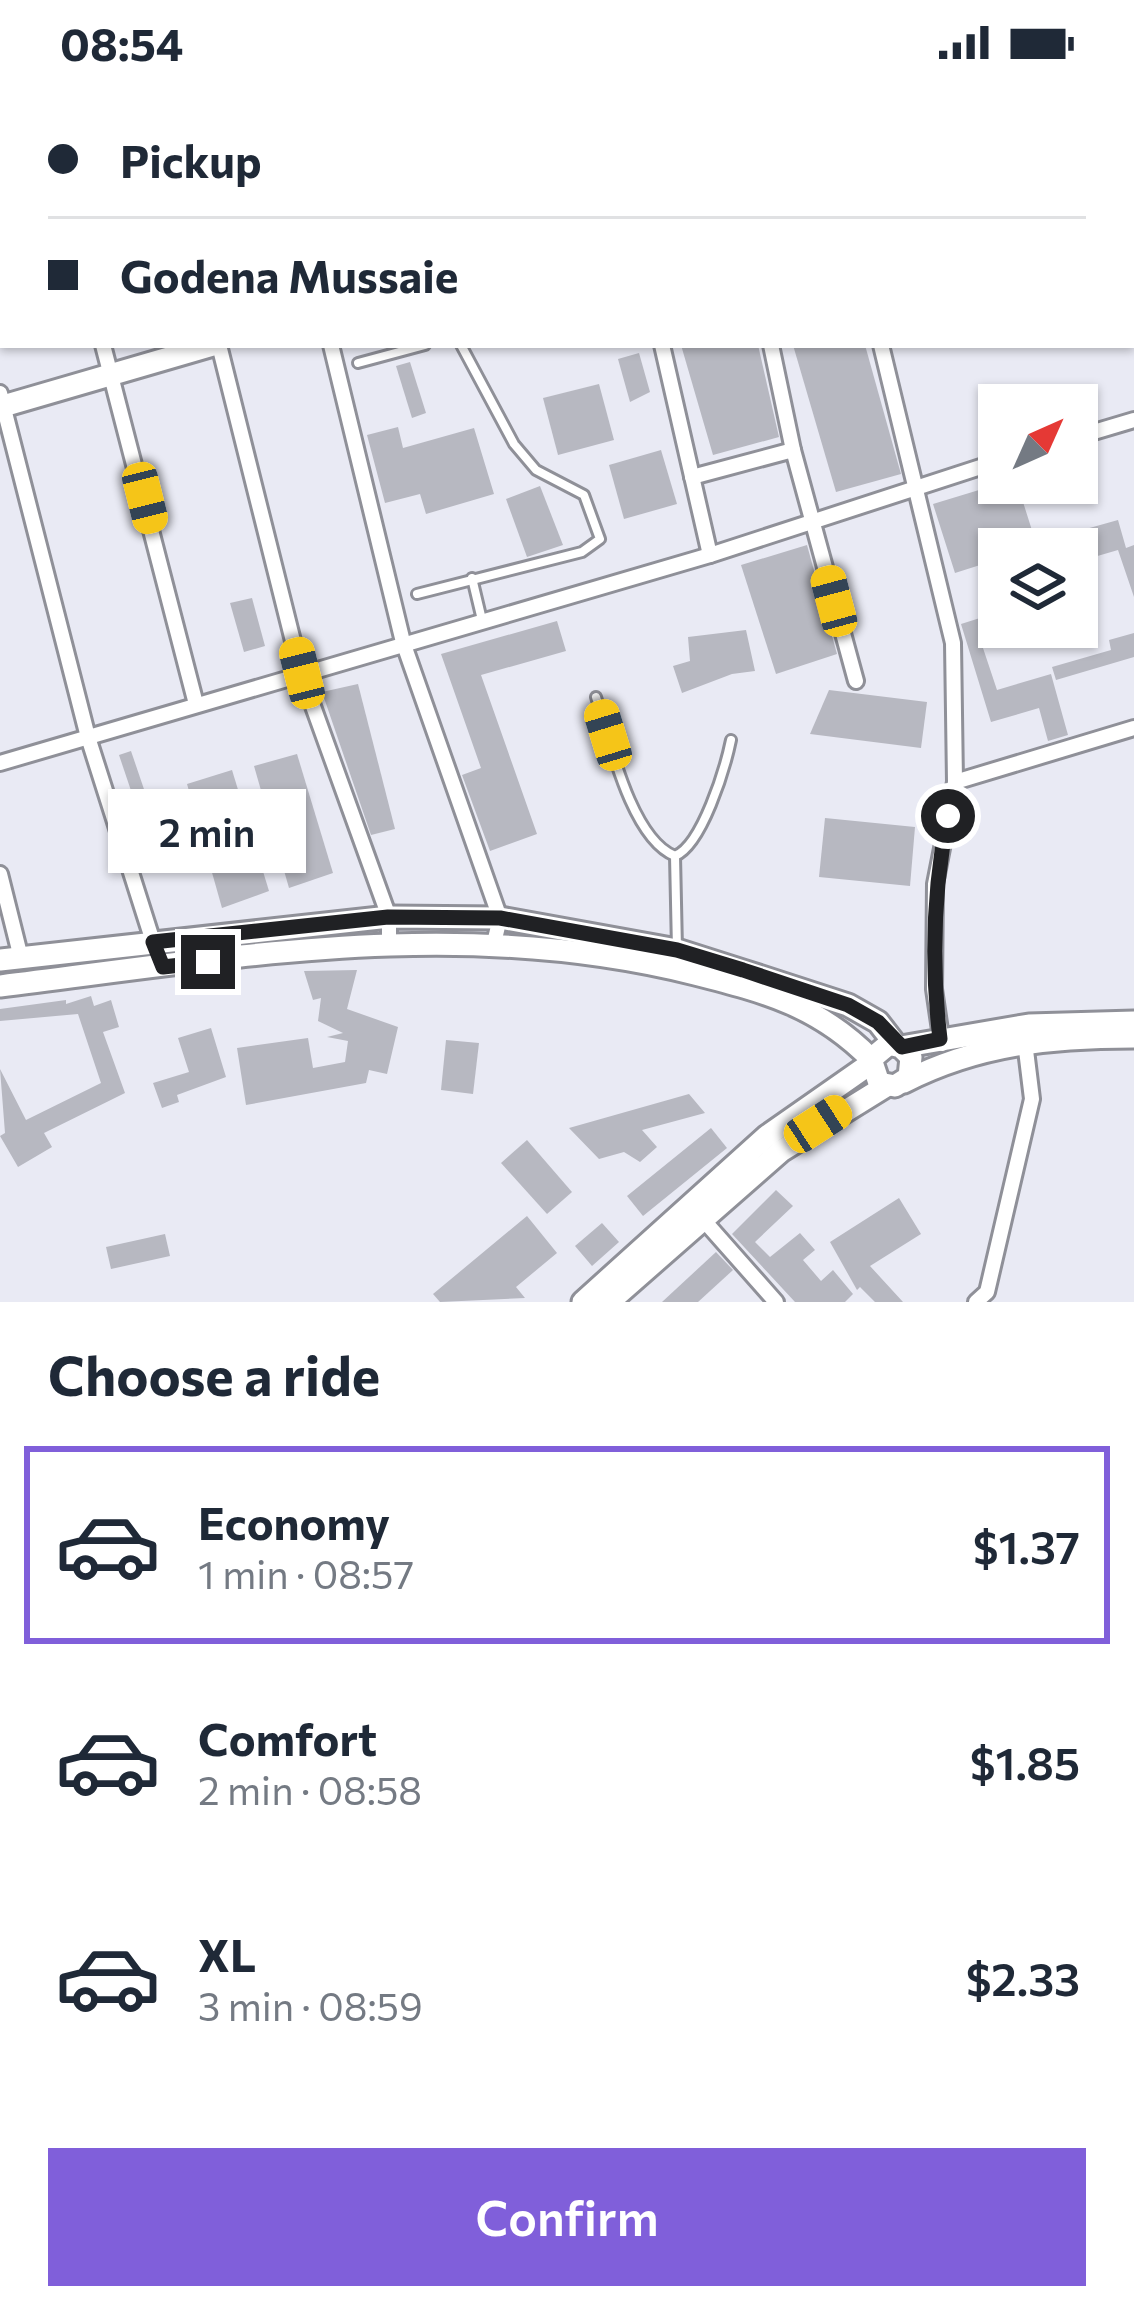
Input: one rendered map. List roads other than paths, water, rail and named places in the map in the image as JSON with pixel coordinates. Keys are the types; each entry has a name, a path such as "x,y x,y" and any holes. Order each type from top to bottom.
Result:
{"street":[{"path":"104,348 196,704"},
{"path":"163,967 88,737 2,402 205,348"},
{"path":"217,348 302,673 388,917 388,941"},
{"path":"333,348 404,642 500,918 494,943"},
{"path":"663,348 710,555"},
{"path":"772,348 793,450 856,681"},
{"path":"882,348 912,487 949,620 955,782 935,884 934,989 943,1050"},
{"path":"1098,431 1134,420"},
{"path":"692,477 793,450"},
{"path":"0,763 710,555 978,467"},
{"path":"955,782 1134,728"},
{"path":"0,874 10,959 388,917 500,918 677,950 740,978 878,1022 913,1064 895,1084"},
{"path":"0,986 388,941 494,943 627,957 740,978"},
{"path":"842,1014 874,1078 895,1084"},
{"path":"583,1302 653,1251 870,1062 877,1049 943,1050 1024,1042 1134,1022"},
{"path":"774,1144 895,1084 943,1050 1103,1029 1134,1037"},
{"path":"983,1299 1032,1099 1024,1042"},
{"path":"696,1212 776,1302"},
{"path":"609,1302 653,1251"}],"lane":[{"path":"358,363 414,348"},
{"path":"417,594 582,552 600,539 584,495 536,470 504,432 462,348"},
{"path":"472,578 482,622"},
{"path":"596,697 635,808 650,837 675,856"},
{"path":"675,856 688,848 724,775 731,740"},
{"path":"675,856 677,950"}]}
